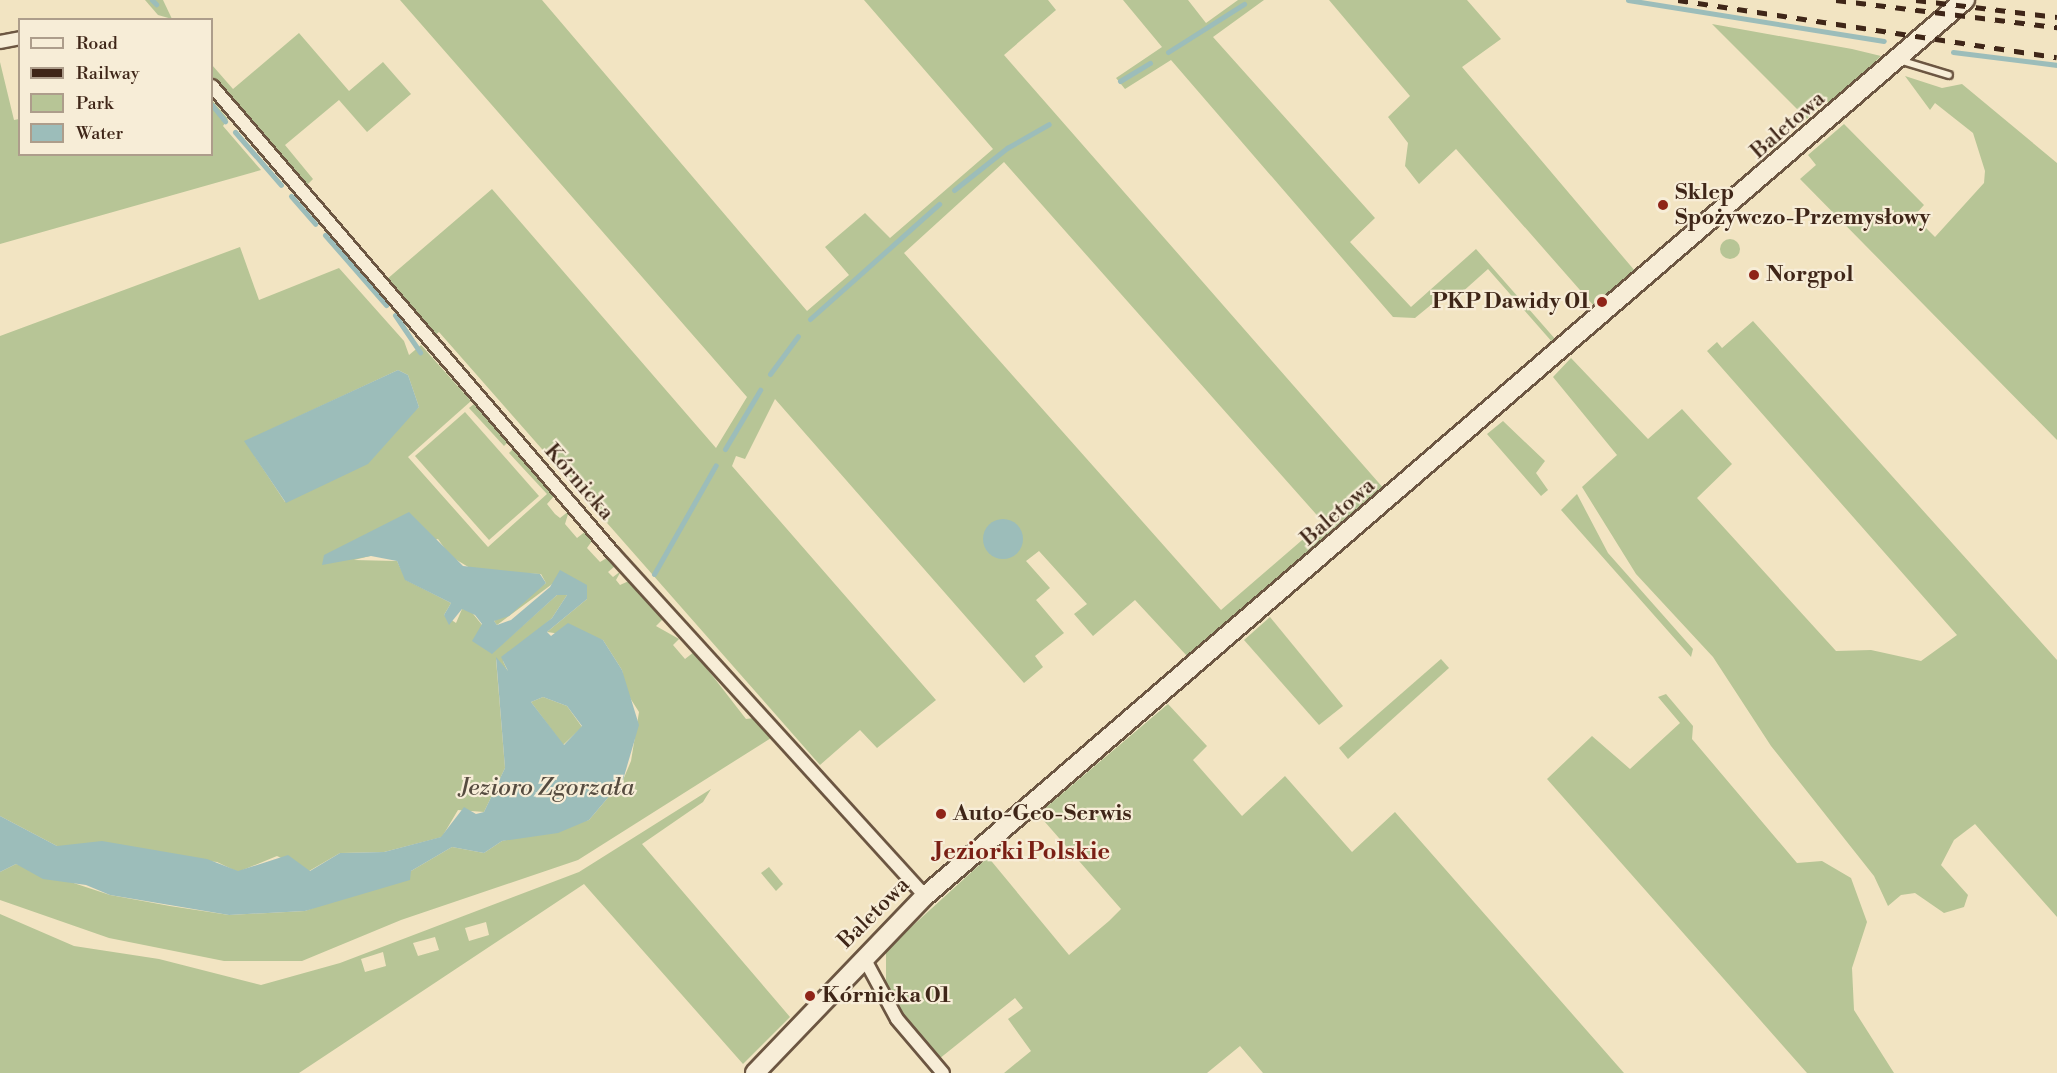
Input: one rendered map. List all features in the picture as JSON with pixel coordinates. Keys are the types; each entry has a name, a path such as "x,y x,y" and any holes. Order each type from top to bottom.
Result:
{"street":[{"name":"Baletowa","path":"755,1073 924,896 1899,60 1965,0"},
{"path":"0,42 18,38"},
{"name":"Kórnicka","path":"213,87 613,553 924,896"},
{"path":"864,958 897,1019 943,1073"}],"lane":[{"path":"1899,60 1949,75"}],"green space":[{"path":"145,0 163,0 172,18 158,15"},
{"path":"400,0 542,0 807,311 849,275 825,247 865,213 890,238 993,149 864,0 1048,0 1056,10 1004,55 1385,490 1187,656 1135,600 1093,636 1074,614 1087,604 1039,551 1026,561 1050,588 1036,600 1064,633 1035,656 1043,667 1024,683 775,399 745,459 736,456 732,466 936,700 877,748 860,730 820,765 439,332 434,336 386,280 492,189 716,448 747,397","holes":["1004,162 1323,522 1221,610 904,253"]},
{"path":"1123,0 1188,0 1206,23 1238,0 1264,0 1213,37 1375,218 1350,242 1411,307 1476,249 1556,340 1553,343 1488,269 1450,303 1443,295 1415,318 1393,317 1171,60 1125,89 1116,78 1162,47"},
{"path":"1329,0 1467,0 1501,39 1462,67 1635,271 1594,306 1456,149 1419,184 1405,166 1408,143 1388,117 1410,96"},
{"path":"1712,24 1881,56 1833,103 1824,101 1807,119"},
{"path":"299,33 349,91 383,62 411,94 367,132 339,100 285,145 313,179 304,188 213,78 213,66 233,89"},
{"path":"0,62 14,120 18,119 18,156 213,156 213,101 228,119 223,126 261,170 0,244"},
{"path":"1905,76 1942,88 1962,84 2057,163 2057,440 1800,179 1816,165 1808,155 1844,124 1924,205 1914,216 1935,237 1984,183 1985,171 1973,133 1935,103 1930,110"},
{"path":"1730,239 1737,242 1740,249 1737,256 1730,259 1723,256 1720,249 1723,242"},
{"path":"240,247 259,300 339,268 404,341 409,355 421,345 471,401 408,457 488,547 547,494 509,453 513,449 555,495 547,504 555,514 560,518 569,511 565,524 577,538 586,531 594,538 587,548 600,562 610,556 615,566 608,572 613,577 621,571 616,580 620,585 631,580 664,618 656,626 679,639 673,645 685,659 694,652 746,719 754,718 771,738 578,860 401,920 302,961 224,961 109,938 0,900 0,872 16,864 110,895 170,906 229,915 305,911 411,871 452,847 484,853 502,841 589,820 623,780 631,761 639,712 625,690 622,670 603,640 547,632 587,599 555,582 497,625 494,621 546,583 541,574 475,571 450,556 438,539 354,560 397,561 406,580 451,603 444,615 456,623 462,609 470,610 482,625 478,644 492,653 557,595 563,591 567,595 552,618 503,661 508,672 496,659 505,768 484,812 458,810 442,837 384,852 340,853 309,871 277,856 238,872 217,862 57,846 0,816 0,336","holes":["398,370 408,375 419,407 329,480 285,502 254,455 274,428"]},
{"path":"1753,321 2057,660 2057,917 1975,824 1954,840 1941,865 1968,895 1964,907 1944,913 1915,893 1901,895 1888,906 1874,876 1771,746 1713,657 1636,574 1582,487 1617,455 1553,377 1571,358 1648,439 1682,409 1732,464 1697,498 1836,651 1871,650 1921,661 1957,635 1707,351 1717,342 1722,348"},
{"path":"474,404 508,442 504,446 469,408"},
{"path":"465,412 539,496 489,540 415,456"},
{"path":"1503,421 1545,461 1536,473 1548,490 1541,496 1487,434"},
{"path":"1577,494 1608,553 1693,649 1691,657 1561,510"},
{"path":"1270,617 1343,706 1319,725 1244,640"},
{"path":"1441,659 1449,668 1348,759 1339,748"},
{"path":"1666,694 1693,726 1692,739 1797,863 1822,861 1851,878 1867,922 1852,968 1854,1010 1894,1073 1807,1073 1547,779 1592,736 1630,769 1680,723 1658,697"},
{"path":"543,697 567,706 582,727 563,745 531,702"},
{"path":"1168,704 1207,746 1193,760 1242,816 1285,776 1352,852 1395,812 1624,1073 1263,1073 1240,1046 1207,1073 1004,1073 1031,1051 1008,1019 1023,1008 1015,998 939,1059 886,992 886,950 988,857 1069,955 1109,921 1121,909 1038,814"},
{"path":"711,789 703,802 642,844 790,1017 743,1064 584,884 299,1073 0,1073 0,914 74,946 159,959 261,985 340,963 579,872","holes":["486,922 489,935 469,941 465,928","435,937 439,950 418,956 413,943","383,952 386,966 365,972 361,959"]},
{"path":"769,867 783,884 776,891 761,873"}],"water":[{"path":"398,370 408,375 419,407 368,464 286,503 244,441"},
{"name":"Jezioro Zgorzała","path":"409,512 463,566 540,574 546,583 509,616 494,621 497,625 511,620 550,587 560,570 587,585 587,599 547,632 551,636 568,623 603,640 622,670 639,725 623,780 589,820 558,833 502,841 484,853 452,847 411,871 410,880 305,911 229,915 110,895 86,885 43,879 16,864 0,872 0,816 57,846 102,841 207,859 238,871 288,855 310,871 340,853 384,852 441,837 464,807 476,814 484,812 505,768 496,657 508,671 501,657 552,618 567,595 557,595 492,654 472,641 482,624 475,615 462,609 449,625 444,615 451,603 405,580 397,561 371,556 322,565 324,555","holes":["543,697 567,706 582,726 564,745 531,702"]},
{"path":"1003,519 1011,520 1017,525 1022,531 1022,547 1017,553 1011,558 1003,559 995,558 989,553 984,547 983,539 984,531 989,525 995,520"}],"waterway":[{"path":"152,0 156,4"},
{"path":"1628,0 1884,41"},
{"path":"1168,52 1244,4"},
{"path":"1953,52 2057,65"},
{"path":"1120,81 1150,63"},
{"path":"213,106 225,121"},
{"path":"954,190 1007,148 1049,124"},
{"path":"235,132 281,185"},
{"path":"291,196 315,224"},
{"path":"810,319 939,204"},
{"path":"325,235 386,305"},
{"path":"395,315 420,352"},
{"path":"770,374 798,336"},
{"path":"725,449 760,390"},
{"path":"654,574 716,465"}],"railway":[{"path":"1678,0 2057,57"},
{"path":"1836,0 2057,27"},
{"path":"1916,0 2057,17"}],"place":[{"name":"Sklep Spożywczo-Przemysłowy","path":"1663,205"},
{"name":"Norgpol","path":"1754,275"},
{"name":"PKP Dawidy 01","path":"1602,302"},
{"name":"Auto-Geo-Serwis","path":"941,814"},
{"name":"Kórnicka 01","path":"810,996"}],"district":[{"name":"Jeziorki Polskie","path":"1022,853"}]}
